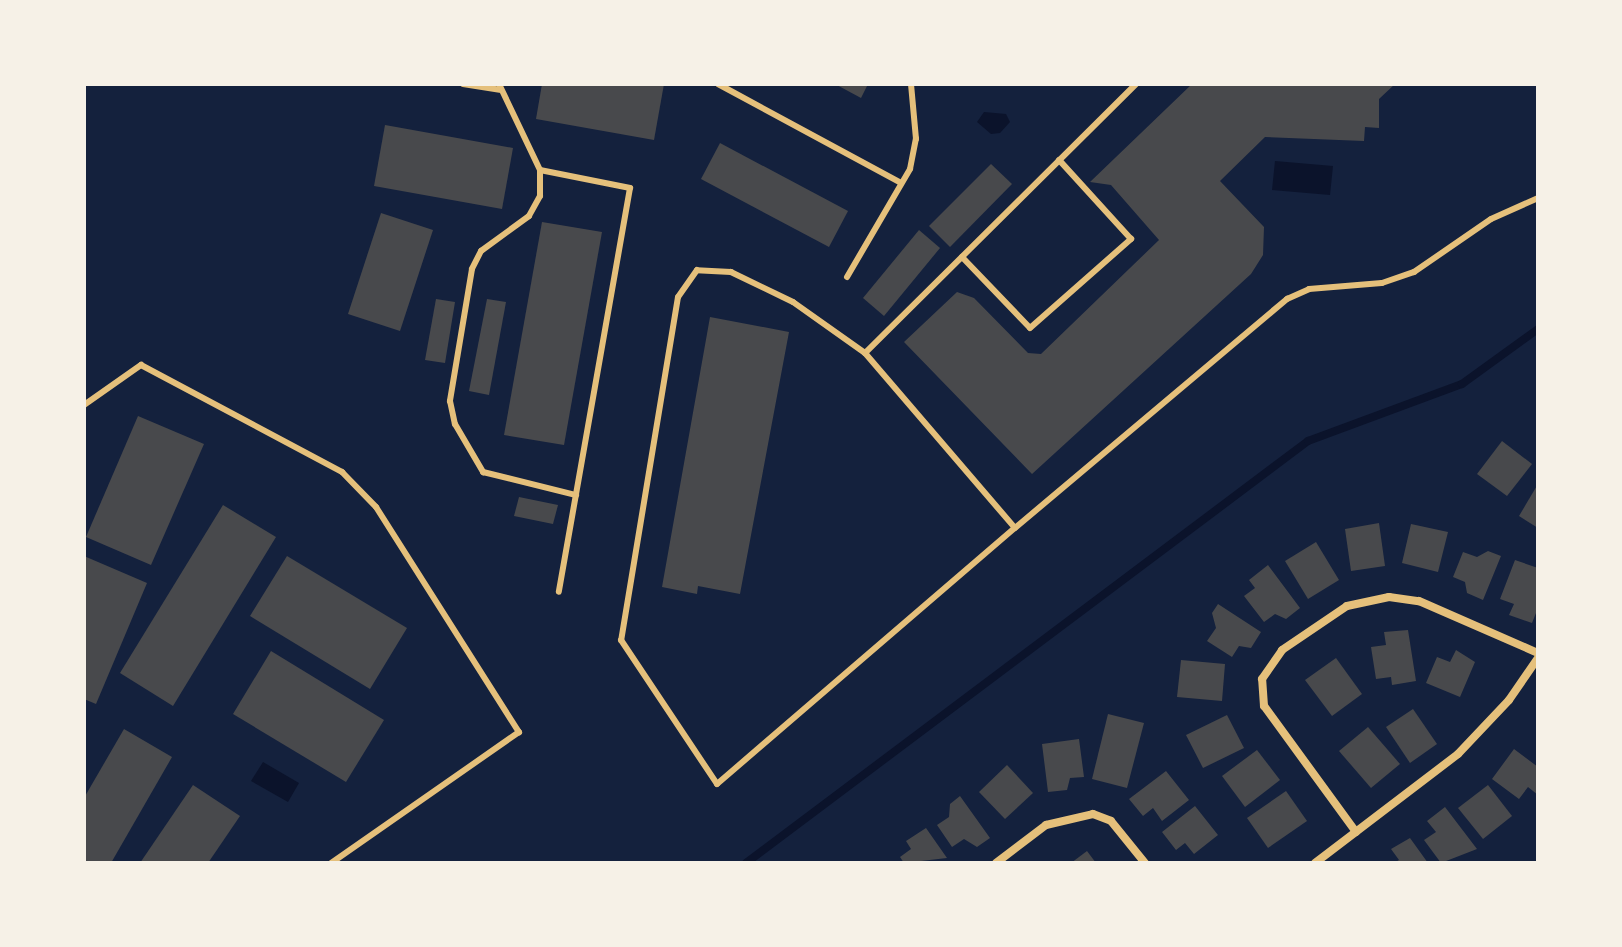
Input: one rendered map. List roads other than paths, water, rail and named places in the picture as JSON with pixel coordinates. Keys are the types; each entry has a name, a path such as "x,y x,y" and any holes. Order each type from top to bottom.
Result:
{"street":[{"path":"1315,863 1356,832 1458,754 1509,700 1538,656 1419,601 1389,597 1347,606 1282,650 1265,671 1264,706 1356,832"},
{"path":"996,863 1046,825 1080,814 1111,821 1145,863"}],"lane":[{"path":"463,84 500,87 540,170 540,196 529,216 481,251 472,269 450,401 455,424 483,472 576,495"},
{"path":"718,84 901,183"},
{"path":"847,277 901,183 916,139 911,84"},
{"path":"865,353 1136,84"},
{"path":"962,257 1030,328 1131,239 1059,160"},
{"path":"540,170 630,188 559,592"},
{"path":"1015,528 865,353 793,302 731,272 697,270 678,297 621,640 717,784 1287,299 1309,289 1382,283 1414,272 1491,219 1538,198"},
{"path":"85,406 141,365 342,472 376,507 519,732 331,863"}],"water":[{"path":"984,112 1006,114 1010,122 1000,133 991,134 977,122"},
{"path":"1275,161 1333,166 1330,195 1272,190"},
{"path":"263,762 299,783 288,802 251,781"}],"waterway":[{"path":"746,863 1308,441 1462,384 1538,329"}]}
